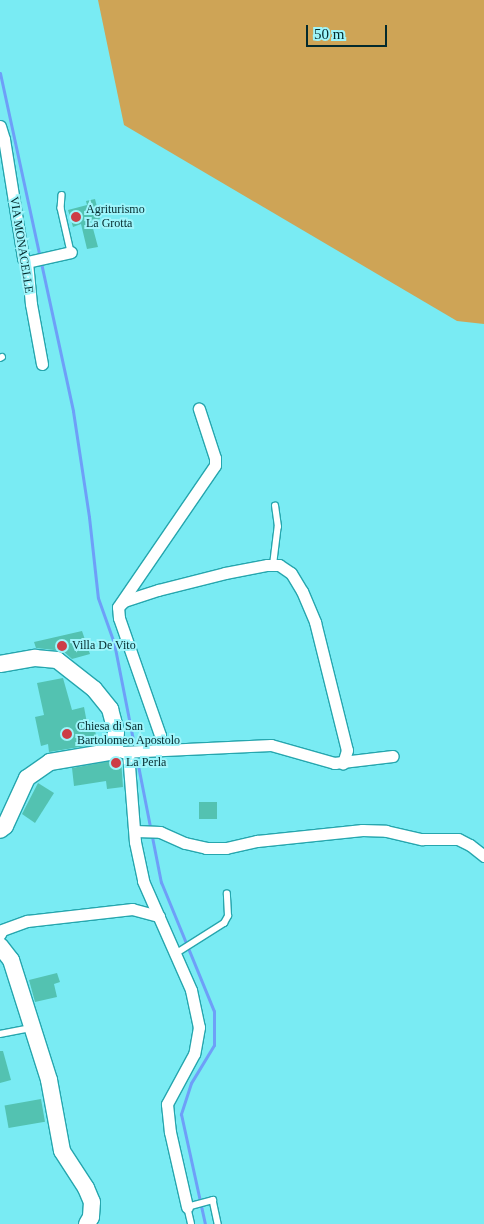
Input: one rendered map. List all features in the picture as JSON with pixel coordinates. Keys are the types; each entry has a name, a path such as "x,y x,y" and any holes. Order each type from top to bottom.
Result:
{"main road":[{"path":"0,664 35,658 56,660 94,689 110,709 121,752 50,762 27,778 5,826 0,830"},
{"path":"0,946 11,960 49,1080 62,1151 86,1188 92,1202 91,1217 87,1224"}],"street":[{"name":"VIA MONACELLE","path":"0,126 4,139 23,258 26,262 31,304 42,364"},
{"path":"26,262 71,252"},
{"path":"161,750 160,735 119,618 121,604 215,465 215,458 200,409"},
{"path":"121,604 158,590 225,573 272,565 279,565 291,573 302,591 315,622 347,750 343,763"},
{"path":"187,1207 170,1132 167,1104 194,1054 199,1027 180,951 159,916 143,881 121,752 271,745 334,763 393,756"},
{"path":"135,831 160,832 195,846 226,848 257,841 362,830 386,831 422,839 458,839 470,845 484,856"},
{"path":"0,934 2,930 27,920 132,909 159,916"}],"lane":[{"path":"62,194 61,208 71,252"},
{"path":"272,565 278,527 275,506"},
{"path":"180,951 224,923 228,916 227,894"},
{"path":"0,1034 32,1027"},
{"path":"191,1224 187,1207 213,1200 218,1224"}],"shaded area":[{"path":"98,0 484,0 484,324 457,321 124,125"}],"building":[{"path":"95,199 100,219 91,221 98,247 87,249 81,224 73,227 68,210 87,205 86,201"},
{"name":"Villa De Vito","path":"82,631 90,654 72,659 63,651 36,648 34,642"},
{"name":"Chiesa di San Bartolomeo Apostolo","path":"63,678 72,710 84,707 87,723 93,722 98,744 49,752 48,744 41,746 35,717 44,715 37,683"},
{"path":"121,759 123,787 107,789 106,781 74,786 72,768"},
{"path":"38,783 54,793 35,823 22,814"},
{"path":"199,802 217,802 217,819 199,819"},
{"path":"57,973 60,982 54,984 57,997 35,1002 29,980"},
{"path":"0,1051 3,1051 11,1080 0,1083"},
{"path":"41,1099 45,1122 9,1128 5,1105"}],"waterway":[{"path":"0,73 73,411 89,517 98,598 114,643 161,882 214,1011 214,1045 191,1083 181,1114 205,1224"}],"place":[{"name":"Agriturismo La Grotta","path":"76,217"},
{"name":"Villa De Vito","path":"62,646"},
{"name":"Chiesa di San Bartolomeo Apostolo","path":"67,734"},
{"name":"La Perla","path":"116,763"}]}
